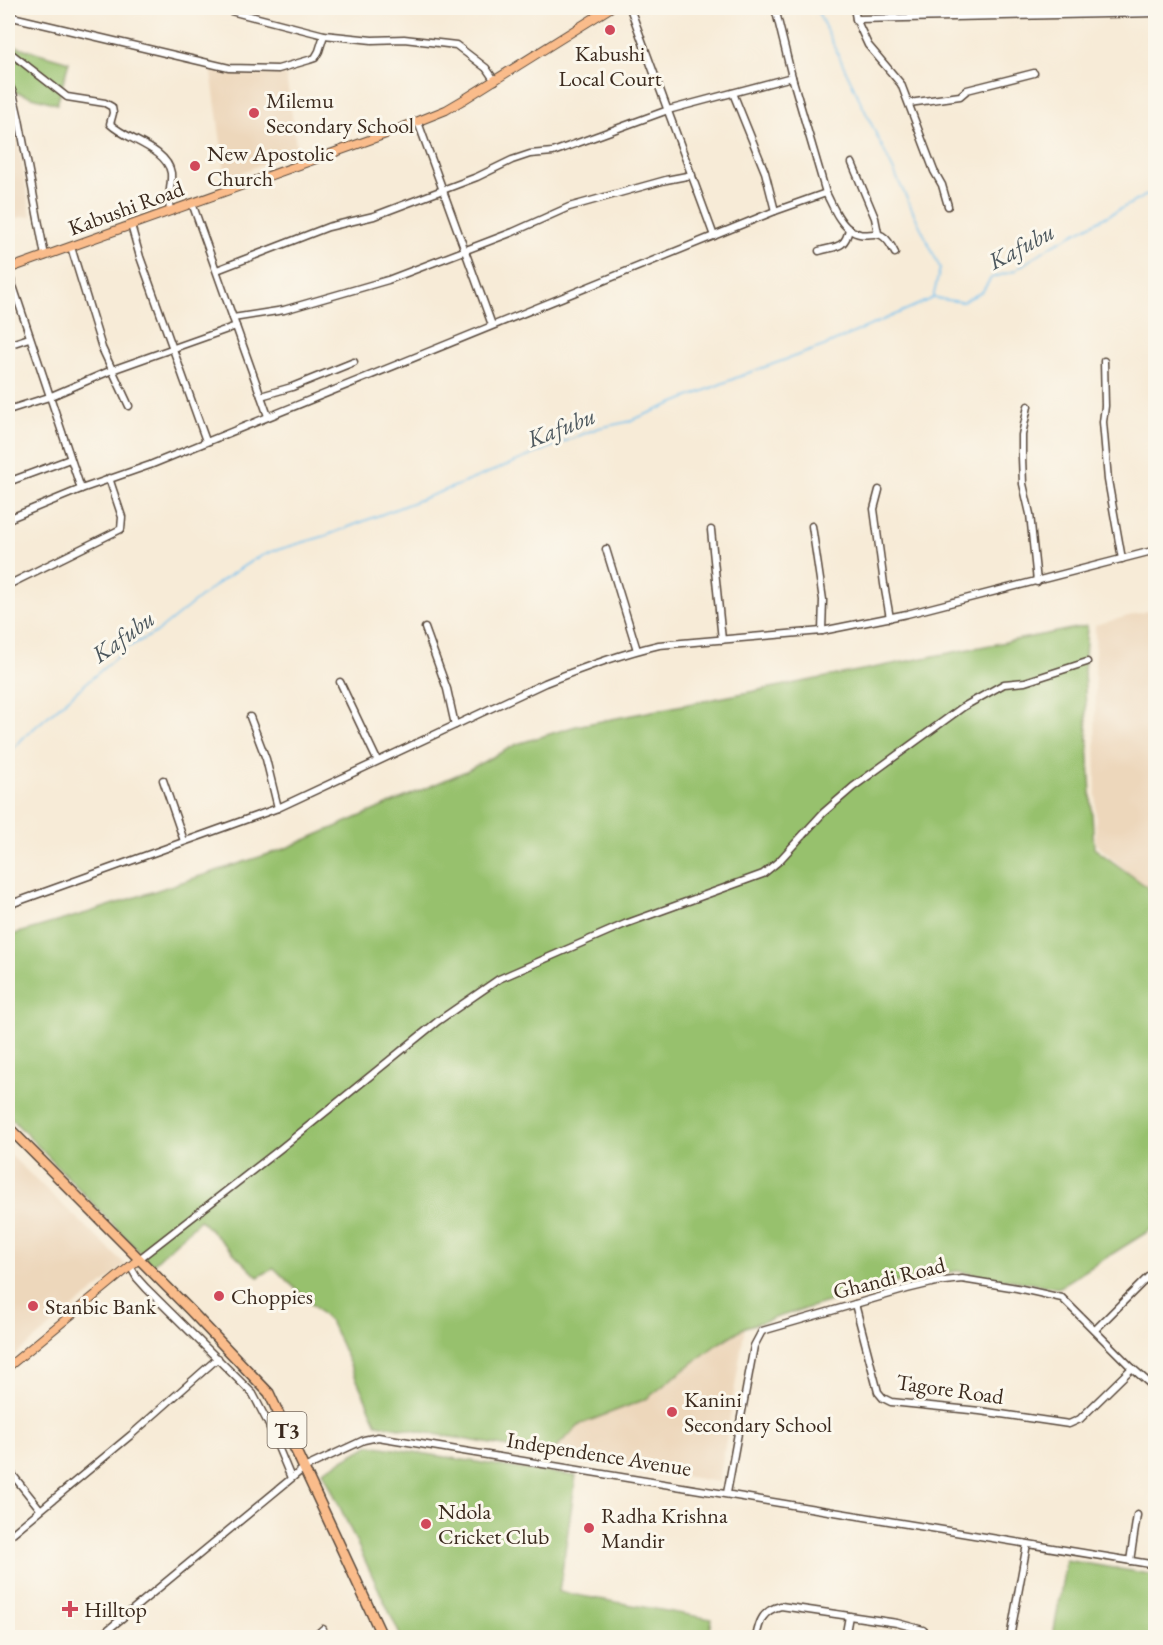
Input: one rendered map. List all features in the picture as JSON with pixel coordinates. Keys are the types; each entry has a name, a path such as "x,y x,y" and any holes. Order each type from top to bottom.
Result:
{"highway":[{"name":"T3","path":"8,1127 262,1384 278,1407 383,1638"}],"main road":[{"name":"Kabushi Road","path":"8,270 446,110 610,8"},
{"path":"8,1367 139,1259"}],"street":[{"path":"219,8 324,35 372,40 404,39 456,45 486,68 495,81"},
{"path":"630,8 714,236"},
{"path":"775,8 792,77 826,193 833,208 849,229 858,233 878,233 888,240 895,253"},
{"path":"854,8 856,19 868,45 901,84 934,171 942,185 948,206"},
{"path":"1037,8 1037,16"},
{"path":"856,19 1155,13"},
{"path":"8,16 229,68 278,69 315,58 324,35"},
{"path":"8,51 67,97 105,103 112,107 110,124 116,130 163,157 171,171 168,198 170,211"},
{"path":"909,103 960,96 967,90 1034,73"},
{"path":"217,270 328,226 374,216 477,177 512,160 530,154 553,152 668,110 792,77"},
{"path":"8,82 19,119 45,256"},
{"path":"733,93 765,172 775,211"},
{"path":"418,122 492,325"},
{"path":"852,163 875,218 878,233"},
{"path":"233,318 284,310 332,298 465,251 569,207 692,175"},
{"path":"8,519 109,478 150,465 775,211 826,193"},
{"path":"192,203 268,416"},
{"path":"131,225 206,441"},
{"path":"819,251 844,244 849,229"},
{"path":"71,247 92,317 112,370 129,406"},
{"path":"8,270 81,489"},
{"path":"8,410 49,397 112,370 236,326"},
{"path":"8,345 29,338"},
{"path":"1104,361 1103,422 1108,480 1122,559"},
{"path":"261,396 292,387 354,362"},
{"path":"1028,406 1022,435 1023,484 1030,514 1037,582"},
{"path":"8,482 70,459"},
{"path":"8,585 121,529 122,518 109,478"},
{"path":"879,490 874,508 890,618"},
{"path":"812,526 823,600 822,631"},
{"path":"711,530 722,640"},
{"path":"606,549 637,650"},
{"path":"8,905 278,808 545,683 637,650 659,645 822,631 890,618 1155,550"},
{"path":"425,628 447,689 455,725"},
{"path":"139,1259 290,1142 438,1021 482,989 499,979 625,924 763,874 779,861 823,813 853,787 963,707 1004,684 1025,682 1087,662"},
{"path":"340,682 377,760"},
{"path":"250,717 268,767 278,808"},
{"path":"164,780 184,841"},
{"path":"130,1266 146,1288 253,1394 291,1478"},
{"path":"1095,1330 1155,1269"},
{"name":"Ghandi Road","path":"727,1493 754,1346 758,1335 773,1326 917,1286 962,1279 1058,1296 1131,1368 1155,1387"},
{"name":"Tagore Road","path":"855,1304 877,1388 880,1395 887,1400 1064,1424 1072,1423 1080,1419 1131,1368"},
{"path":"8,1537 131,1435 218,1358"},
{"name":"Independence Avenue","path":"98,1638 304,1468 364,1440 378,1437 1155,1565"},
{"path":"8,1470 40,1509"},
{"path":"1130,1561 1137,1515"},
{"path":"1010,1638 1027,1544"},
{"path":"756,1638 762,1617 776,1607 786,1606 897,1623 922,1630 932,1638"},
{"path":"845,1638 849,1616"},
{"path":"313,1638 322,1629"}],"shaded area":[{"name":"Milemu Secondary School","path":"211,71 286,75 297,150 226,179"},
{"path":"8,127 16,128 31,216 8,219"},
{"path":"1155,609 1155,892 1151,892 1096,844 1095,625"},
{"path":"8,1153 126,1265 8,1361"},
{"name":"Kanini Secondary School","path":"745,1327 719,1482 549,1454 581,1424 646,1399 716,1345"}],"green space":[{"path":"8,44 69,62 57,104 8,90"},
{"path":"1087,626 1084,672 1094,848 1147,887 1155,924 1155,1227 1058,1288 957,1271 890,1283 745,1327 716,1345 646,1399 581,1424 549,1454 377,1424 331,1323 274,1268 258,1277 200,1220 152,1265 8,1115 8,936 87,913 284,849 466,771 517,744 576,726"},
{"path":"370,1445 576,1476 559,1592 712,1619 709,1637 401,1637 323,1471"},
{"path":"1066,1560 1155,1575 1155,1637 1053,1637"}],"waterway":[{"path":"816,8 940,268 933,298"},
{"name":"Kafubu","path":"8,754 25,736 128,647 157,632 218,583 253,560 270,552 325,536 456,486 598,428 627,422 748,373 824,346 933,298 962,302 982,292 991,278 1014,271 1051,246 1156,190"}],"place":[{"name":"Kabushi Local Court","path":"610,30"},
{"name":"Milemu Secondary School","path":"254,113"},
{"name":"New Apostolic Church","path":"195,166"},
{"name":"Choppies","path":"219,1296"},
{"name":"Stanbic Bank","path":"33,1306"},
{"name":"Kanini Secondary School","path":"672,1412"},
{"name":"Ndola Cricket Club","path":"426,1524"},
{"name":"Radha Krishna Mandir","path":"589,1528"},
{"name":"Hilltop","path":"70,1609"}]}
